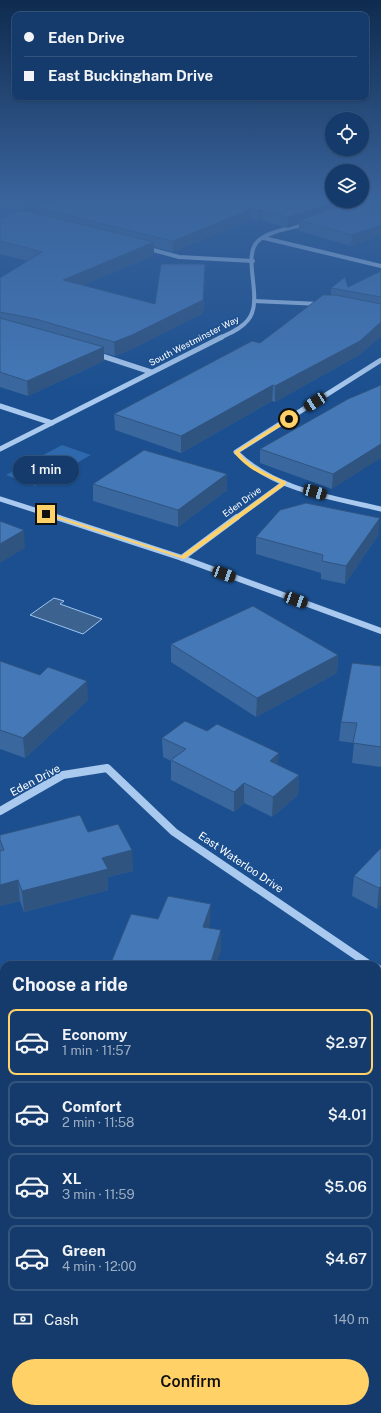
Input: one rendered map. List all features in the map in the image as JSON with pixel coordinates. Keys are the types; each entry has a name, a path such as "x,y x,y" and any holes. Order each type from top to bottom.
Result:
{"street":[{"name":"South Westminster Way","path":"0,449 238,329 251,317 254,301 253,262"},
{"path":"364,262 381,266"},
{"path":"254,301 328,305"},
{"path":"92,353 151,372"},
{"name":"Eden Drive","path":"182,558 284,483 243,462 236,452 381,360"},
{"path":"0,406 52,423"},
{"path":"284,483 381,510"},
{"path":"0,499 182,558 381,632"},
{"name":"Eden Drive","path":"0,811 63,775 107,768"},
{"name":"East Waterloo Drive","path":"107,768 174,832 364,961"}],"shaded area":[{"path":"62,445 91,455 35,486 6,475"},
{"path":"54,598 64,601 60,604 102,619 83,634 30,615"}],"building":[{"path":"26,262 106,262 63,280 155,304 161,264 205,264 203,300 132,335 114,342 36,319 0,312 0,278"},
{"path":"381,271 381,297 331,288 345,277 348,287"},
{"path":"323,295 336,295 381,304 381,322 360,341 275,386 273,385 181,436 114,414 252,341 260,343"},
{"path":"0,318 104,347 27,381 0,372"},
{"path":"381,385 381,444 333,474 260,449 348,399"},
{"path":"144,450 227,474 178,510 93,484"},
{"path":"306,503 380,518 346,566 322,561 323,555 256,537 280,510"},
{"path":"0,521 24,530 0,544"},
{"path":"253,606 338,655 257,698 171,644"},
{"path":"0,661 40,675 48,667 87,681 23,738 0,730"},
{"path":"352,663 381,666 381,747 353,743 357,723 341,722"},
{"path":"185,721 207,731 217,724 279,753 270,761 299,775 273,797 244,783 234,792 171,760 186,749 162,738"},
{"path":"80,815 88,832 118,824 132,850 102,858 108,869 22,891 18,880 0,885 0,851 4,850 0,840 0,835"},
{"path":"381,848 381,886 379,888 354,876"},
{"path":"168,896 211,904 203,927 221,930 211,961 112,961 131,914 158,919"}],"route":[{"path":"46,514 182,558 284,483 243,462 236,452 289,419"}]}
